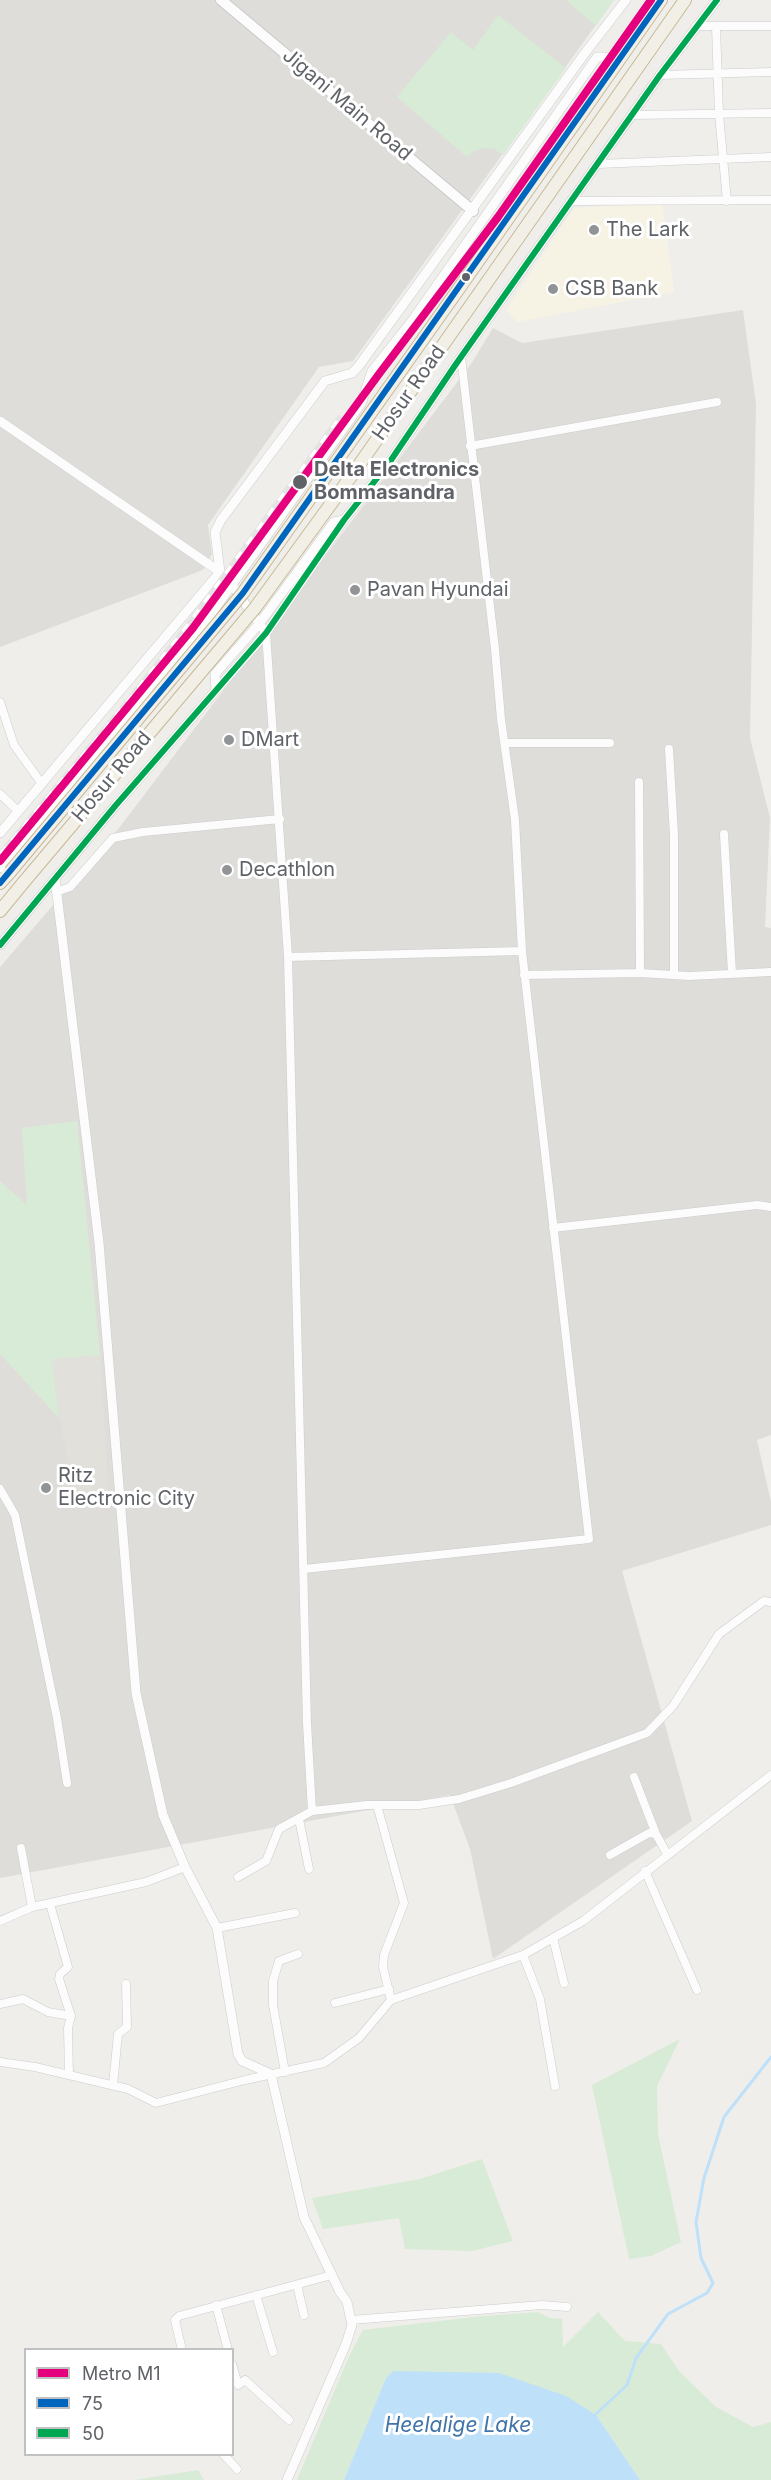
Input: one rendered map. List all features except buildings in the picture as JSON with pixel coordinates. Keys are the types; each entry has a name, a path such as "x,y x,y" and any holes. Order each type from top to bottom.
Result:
{"highway":[{"name":"Hosur Road","path":"0,883 5,870 243,593 661,0"},
{"name":"Hosur Road","path":"0,911 255,608 346,484 686,0"}],"main road":[{"name":"Jigani Main Road","path":"222,0 473,210"}],"street":[{"path":"0,833 220,572 215,532 221,520 325,381 352,373 626,0"},
{"path":"0,945 266,633 344,520 389,463 460,357 660,75 717,0"},
{"path":"716,26 727,201"},
{"path":"696,27 771,26"},
{"path":"5,870 194,638 361,404 372,371 411,322 597,57 621,57"},
{"path":"660,75 771,72"},
{"path":"633,116 771,113"},
{"path":"598,164 771,157"},
{"path":"571,201 771,200"},
{"path":"451,241 461,250"},
{"path":"304,1569 589,1539 524,975 515,820 460,357"},
{"path":"470,446 717,402"},
{"path":"0,421 220,572 266,633 288,957 307,1723 312,1810"},
{"path":"216,690 215,674 259,624 334,522 344,520"},
{"path":"194,638 223,665"},
{"path":"0,702 14,745 42,784"},
{"path":"505,743 610,743"},
{"path":"669,748 674,835 674,975"},
{"path":"639,782 640,973"},
{"path":"0,794 18,811"},
{"path":"56,891 70,887 113,838 143,832 280,819"},
{"path":"724,834 732,973"},
{"path":"55,878 99,1243 136,1693 163,1815 185,1867 217,1928 238,2054 242,2061 270,2074"},
{"path":"288,957 522,951"},
{"path":"524,975 640,973 707,976 771,972"},
{"path":"553,1228 757,1205 771,1207"},
{"path":"0,1489 15,1515 57,1718 68,1783"},
{"path":"238,1877 266,1861 279,1829 312,1810 377,1805 419,1805 459,1799 646,1733 673,1706 719,1634 764,1601 771,1602"},
{"path":"0,2062 35,2067 113,2085 128,2089 156,2103 270,2074 324,2063 359,2038 391,2000 523,1954 583,1921 771,1775"},
{"path":"634,1777 656,1834 667,1854"},
{"path":"377,1805 404,1903 384,1955 383,1967 391,2000"},
{"path":"299,1819 309,1869"},
{"path":"610,1855 649,1833 656,1834"},
{"path":"21,1848 32,1907"},
{"path":"0,1920 32,1907 146,1881 185,1867"},
{"path":"645,1871 697,1990"},
{"path":"50,1904 68,1966 60,1974 59,1979 71,2016 68,2028 69,2075"},
{"path":"217,1928 295,1913"},
{"path":"554,1938 564,1983"},
{"path":"285,2072 273,2005 273,1981 279,1962 298,1954"},
{"path":"523,1954 540,1999 555,2086"},
{"path":"113,2085 118,2034 127,2027 126,1984"},
{"path":"335,2003 389,1989"},
{"path":"0,2004 23,1999 48,2012 71,2016"},
{"path":"270,2074 304,2217 347,2302 352,2325 346,2344 287,2480"},
{"path":"182,2348 175,2320 179,2316 332,2275"},
{"path":"297,2285 304,2315"},
{"path":"256,2295 273,2352"},
{"path":"216,2305 228,2348"},
{"path":"351,2320 542,2305 567,2307"},
{"path":"234,2371 238,2385 245,2380 289,2420"},
{"path":"225,2456 237,2469"}],"shaded area":[{"path":"0,0 614,0 353,361 319,367 208,525 212,554 203,570 0,647"},
{"path":"662,203 674,292 517,322 506,310 574,208"},
{"path":"743,310 756,404 750,738 770,818 765,927 771,928 771,1435 757,1440 771,1502 771,1525 622,1571 692,1821 493,1959 470,1849 450,1795 0,1878 0,967 119,828 471,364 493,328 522,343"},
{"path":"100,1355 109,1492 77,1499 59,1418 52,1359"}],"green space":[{"path":"566,0 614,0 596,26"},
{"path":"498,15 566,68 503,155 494,149 483,148 467,157 397,97 451,32 473,50"},
{"path":"77,1121 100,1355 52,1359 59,1418 0,1354 0,1181 27,1205 22,1128"},
{"path":"680,2039 657,2086 658,2134 681,2242 651,2256 629,2259 592,2085"},
{"path":"482,2159 513,2241 472,2251 405,2249 399,2218 323,2229 312,2198 420,2179"},
{"path":"538,2312 550,2318 562,2319 563,2347 598,2312 625,2341 661,2344 679,2371 716,2407 753,2427 771,2422 771,2480 640,2480 596,2415 386,2378 344,2480 297,2480 349,2356 363,2330"},
{"path":"198,2470 204,2480 134,2480"}],"water":[{"name":"Heelalige Lake","path":"394,2371 499,2373 566,2396 596,2415 640,2480 344,2480 386,2378"}],"waterway":[{"path":"594,2416 627,2385 636,2358 668,2314 707,2293 713,2283 701,2258 696,2222 704,2178 724,2117 771,2057"}],"railway":[{"path":"0,854 126,703 189,623 339,418"}],"metro line":[{"name":"M1","path":"0,861 193,628 379,374 498,217 651,0"}],"transit line":[{"name":"75","path":"0,883 243,593 661,0"},
{"name":"50","path":"0,945 116,805 266,633 344,520 389,463 660,75 717,0"}],"place":[{"name":"The Lark","path":"594,230"},
{"name":"CSB Bank","path":"553,289"},
{"name":"Delta Electronics Bommasandra","path":"300,482"},
{"name":"Pavan Hyundai","path":"355,590"},
{"name":"DMart","path":"229,740"},
{"name":"Decathlon","path":"227,870"},
{"name":"Ritz Electronic City","path":"46,1488"}]}
